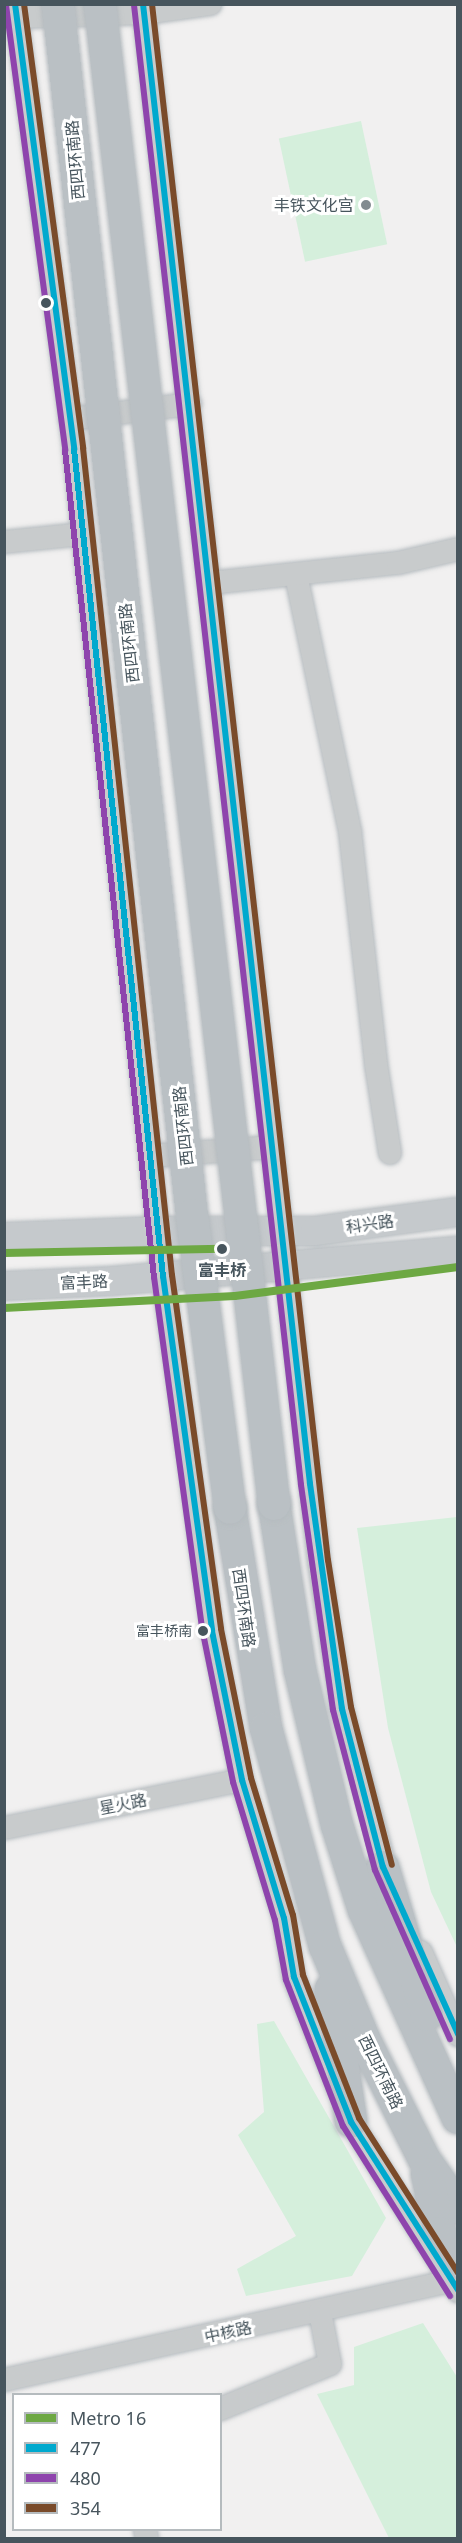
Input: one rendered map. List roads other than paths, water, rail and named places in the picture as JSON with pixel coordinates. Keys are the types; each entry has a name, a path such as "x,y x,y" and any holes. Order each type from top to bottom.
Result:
{"highway":[{"name":"西四环南路","path":"57,4 192,1215 230,1508 266,1728 325,1946 365,2041 424,2159 458,2207"},
{"path":"100,4 274,1504 300,1670 337,1825 364,1910 458,2117"},
{"path":"383,1867 458,2117"},
{"path":"325,1946 351,2122"},
{"path":"424,2159 440,2233 455,2278"}],"main road":[{"name":"科兴路","path":"158,1231 315,1231 458,1212"},
{"path":"4,1237 158,1231"},
{"name":"科兴路","path":"163,1276 458,1251"},
{"name":"富丰路","path":"4,1286 163,1276"}],"street":[{"path":"12,14 57,4"},
{"path":"12,14 210,4"},
{"path":"144,9 310,1484 342,1709 383,1867 458,2036"},
{"name":"西四环南路","path":"12,14 70,419 163,1276 212,1631 242,1780 284,1918 294,1977 351,2122 455,2278"},
{"path":"70,419 190,404"},
{"path":"4,542 83,534"},
{"path":"210,583 398,563 458,549"},
{"path":"296,575 350,831 376,1064 390,1153"},
{"path":"150,1156 273,1148"},
{"name":"星火路","path":"4,1828 242,1780"},
{"name":"中核路","path":"4,2380 320,2312 455,2278"},
{"path":"222,2408 330,2364 320,2312"}],"metro line":[{"name":"16","path":"4,1253 222,1249"},
{"name":"16","path":"4,1308 235,1296 458,1267"}],"place":[{"name":"丰铁文化宫","path":"366,205"},
{"name":"富丰桥","path":"222,1249"},
{"name":"富丰桥南","path":"203,1631"}]}
